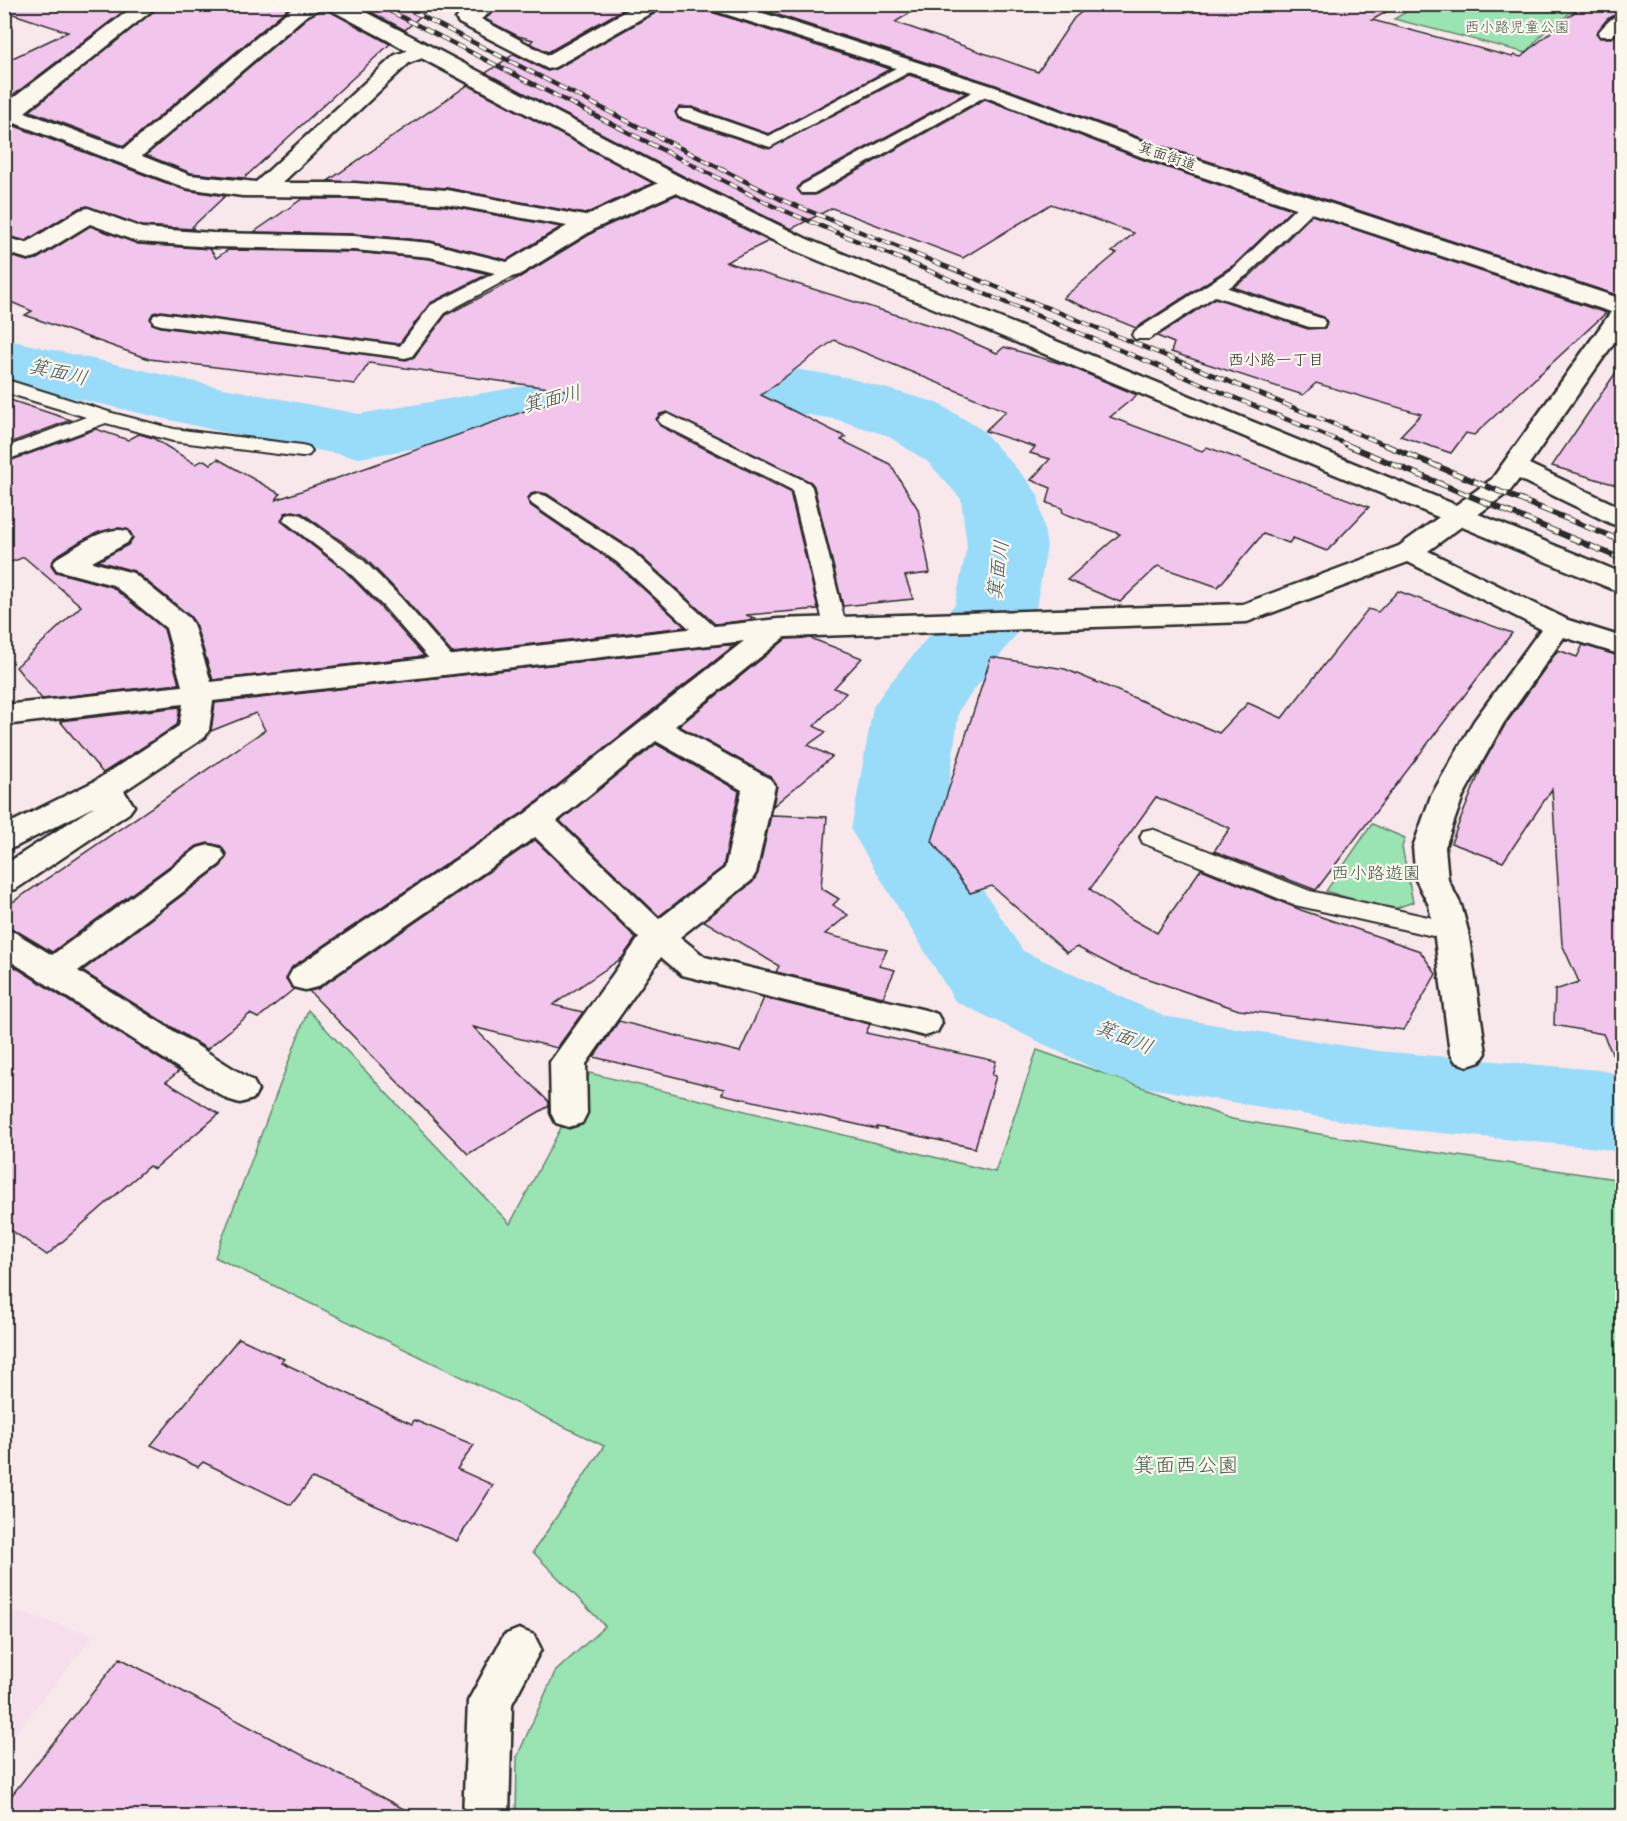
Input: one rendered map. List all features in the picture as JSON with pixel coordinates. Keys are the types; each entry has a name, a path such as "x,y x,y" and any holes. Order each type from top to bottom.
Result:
{"street":[{"path":"7,112 150,4"},
{"path":"128,157 300,11 315,4"},
{"path":"334,4 676,184 799,244 1623,583"},
{"path":"492,4 466,19 548,63 653,4"},
{"name":"箕面街道","path":"713,4 985,90 1153,153 1622,308"},
{"path":"262,189 402,60 422,52"},
{"path":"7,112 186,181 242,189 354,190 447,197 588,223"},
{"path":"4,244 28,252 88,215 138,235 213,240 354,243 430,250 510,270 588,223 676,184"},
{"path":"4,715 778,628 1247,613 1409,552 1502,485 1622,308"},
{"path":"1514,467 1623,518"},
{"path":"4,839 106,788 194,730 199,694 179,624 123,579 68,564 117,537"},
{"path":"1409,552 1558,626 1623,646"},
{"path":"1468,1053 1451,931 1445,905 1432,880 1429,847 1447,796 1489,722 1558,626"},
{"path":"305,978 537,820 778,628"},
{"path":"570,1113 568,1062 658,937 740,873 759,786 654,727"},
{"path":"4,881 118,806 106,788"},
{"path":"537,820 658,937 694,966 925,1023"},
{"path":"52,973 209,856"},
{"path":"4,941 240,1090"},
{"path":"486,1816 490,1701 519,1649"}],"lane":[{"path":"1606,33 1623,18"},
{"path":"685,114 770,142 909,66"},
{"path":"808,189 985,90"},
{"path":"1143,335 1241,272 1308,205"},
{"path":"160,320 405,352 438,309 510,270"},
{"path":"1215,290 1316,323"},
{"path":"4,385 105,417 173,435 302,450"},
{"path":"4,454 105,417"},
{"path":"668,420 802,487 835,626"},
{"path":"539,500 626,557 709,634"},
{"path":"294,519 354,564 393,603 447,665"},
{"path":"1152,837 1304,899 1451,931"}],"shaded area":[{"path":"4,1608 94,1635 5,1746"}],"green space":[{"name":"西小路児童公園","path":"1418,5 1579,5 1557,24 1548,28 1526,53 1394,19"},
{"name":"西小路遊園","path":"1372,824 1405,838 1402,847 1413,902 1389,911 1326,891"},
{"name":"箕面西公園","path":"308,1010 510,1224 590,1073 995,1172 1037,1050 1232,1119 1384,1145 1622,1180 1622,1816 516,1816 517,1757 555,1672 605,1626 533,1552 604,1446 215,1257"}],"building":[{"path":"9,4 133,4 4,102 4,62 68,32 7,12"},
{"path":"162,4 293,4 124,146 30,111"},
{"path":"356,4 434,4 405,30"},
{"path":"504,4 633,4 548,52 530,43 533,40 518,36 485,19"},
{"path":"665,4 701,4 705,10 890,69 769,134 692,107 679,107 675,112 678,119 769,149 909,75 966,93 801,183 797,189 802,195 815,195 985,99 1144,160 1292,209 1234,265 1136,328 1063,298 1117,253 1112,252 1134,233 1051,204 963,258 832,208 791,229 685,177 486,73 514,54 547,71 556,69 661,10"},
{"path":"744,4 925,4 895,22 1038,72 1074,18 1092,4 1266,4 1270,11 1280,11 1285,4 1400,4 1372,20 1512,57 1514,55 1521,57 1584,4 1623,4 1623,11 1607,19 1596,33 1600,38 1612,38 1623,29 1623,297 1162,146 993,84"},
{"path":"324,8 390,44 244,178 191,173 146,155 308,17"},
{"path":"468,85 653,183 585,214 447,188 328,181"},
{"path":"4,122 185,190 225,196 192,227 194,229 142,226 87,206 79,208 26,241 4,235"},
{"path":"676,195 769,241 726,262 942,329 997,353 1004,347 1066,365 1137,395 1110,417 1202,451 1207,447 1369,507 1327,551 1293,538 1289,543 1263,534 1218,587 1158,566 1120,602 1067,580 1120,534 1063,513 1062,508 1047,503 1051,488 1031,480 1050,459 1030,453 1035,447 985,431 1006,411 834,340 761,395 846,437 841,440 890,464 918,509 930,573 905,576 913,599 843,606 814,486 811,482 667,412 660,414 656,419 660,426 790,492 818,609 746,615 757,619 715,624 634,550 547,494 538,492 531,494 527,499 531,506 616,564 685,627 452,653 364,557 302,513 293,511 285,513 281,521 345,571 424,656 213,680 195,623 190,616 134,571 98,561 128,545 133,538 129,530 118,528 99,532 81,541 56,556 51,565 56,572 112,587 164,629 179,684 42,699 16,667 81,606 24,557 4,565 4,463 96,429 128,440 139,434 153,438 195,464 204,460 211,464 218,459 280,494 276,500 578,392 369,363 355,384 149,359 25,315 32,311 4,299 4,254 27,261 37,259 90,226 138,244 210,249 216,258 228,250 354,252 430,259 488,274 430,303 399,344 161,311 153,313 150,318 152,324 161,327 406,360 414,357 446,315 520,277 597,230"},
{"path":"302,199 354,199 447,206 561,227 507,260 430,241 354,234 254,232"},
{"path":"1312,215 1606,313 1474,435 1466,433 1451,453 1400,436 1421,414 1316,383 1303,395 1171,352 1174,343 1157,336 1215,298 1308,329 1325,328 1327,322 1324,317 1233,287 1249,277"},
{"path":"1623,362 1623,487 1552,466"},
{"path":"4,398 71,420 4,445"},
{"path":"1398,591 1512,633 1316,890 1214,851 1230,828 1156,797 1090,889 1123,914 1157,933 1201,869 1301,910 1420,951 1436,974 1404,1030 1239,1010 1119,969 1077,947 1067,953 992,886 970,893 932,841 991,657 1065,669 1219,733 1248,703 1282,718 1368,609 1378,612"},
{"path":"810,638 862,658 834,688 846,693 814,726 826,732 808,745 832,757 773,806 777,786 771,777 679,726 786,639"},
{"path":"736,644 525,811 292,967 286,979 294,989 258,1018 250,1014 207,1049 82,971 221,866 227,855 221,846 208,843 197,846 52,952 17,931 4,927 4,908 265,730 256,713 211,731 215,703"},
{"path":"1583,645 1623,657 1623,1077 1603,1034 1554,1025 1555,990 1579,982 1562,944 1552,789 1503,862 1451,843 1483,764 1505,725 1558,650 1577,657"},
{"path":"180,707 177,725 103,773 60,721"},
{"path":"656,744 739,791 723,867 659,916 560,821"},
{"path":"771,815 827,817 821,888 839,899 833,905 848,915 825,934 887,950 879,966 895,970 883,997 776,972 779,966 704,921 753,882 758,873"},
{"path":"535,840 636,938 622,958 553,1005 583,1012 557,1048 473,1027 549,1102 549,1106 468,1154 309,991 318,989"},
{"path":"4,960 179,1071 166,1082 219,1114 154,1169 149,1166 47,1255 4,1225"},
{"path":"764,998 870,1024 866,1033 996,1061 992,1075 996,1076 975,1148 877,1127 877,1129 722,1094 724,1089 594,1057 619,1021 740,1052"},
{"path":"239,1338 284,1359 281,1362 412,1424 414,1420 474,1445 457,1469 493,1485 457,1541 312,1478 291,1505 203,1462 198,1467 151,1445"},
{"path":"120,1658 417,1816 4,1816 4,1805"}],"waterway":[{"name":"箕面川","path":"4,360 218,409 359,436 529,407 610,385 757,385 845,399 912,419 955,446 999,495 1007,546 995,608 916,707 897,830 989,976 1144,1050 1378,1089 1599,1109 1622,1114"}],"railway":[{"path":"376,4 773,206 1351,446"},
{"path":"398,4 782,200 1388,446"},
{"path":"1347,445 1622,559"},
{"path":"1385,445 1622,541"}],"district":[{"name":"西小路一丁目","path":"1276,360"}]}
